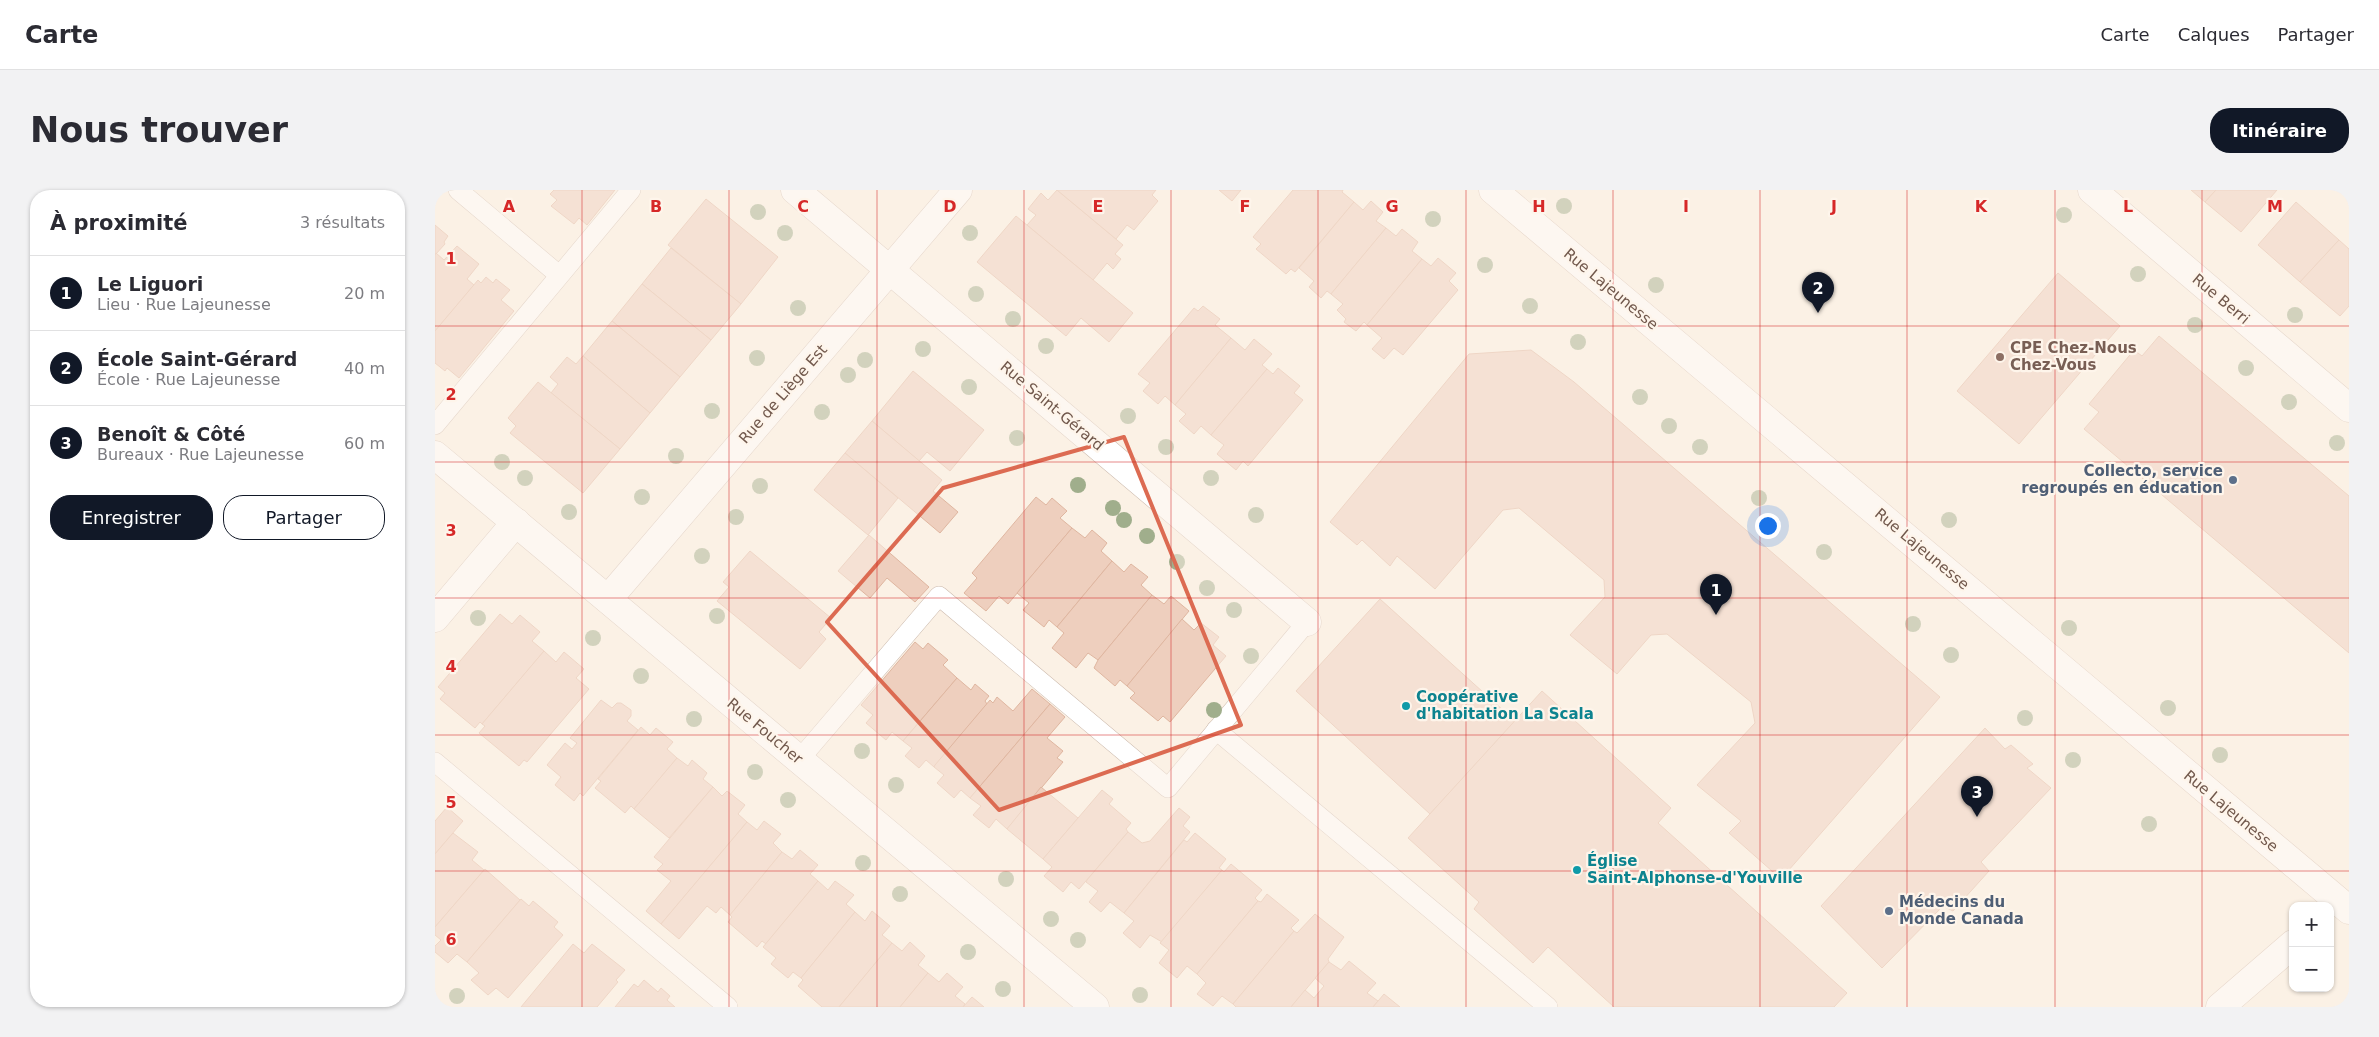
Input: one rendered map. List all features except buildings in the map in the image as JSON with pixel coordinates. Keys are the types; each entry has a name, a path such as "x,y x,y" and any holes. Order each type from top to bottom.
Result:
{"street":[{"name":"Rue Saint-Gérard","path":"795,190 1307,622"},
{"name":"Rue de Liège Est","path":"608,598 958,190"},
{"name":"Rue Lajeunesse","path":"1493,190 2343,906"},
{"name":"Rue Berri","path":"2092,190 2349,408"},
{"name":"Rue Foucher","path":"435,455 1095,1007"},
{"path":"435,618 515,522"},
{"path":"2219,1007 2289,947"}],"lane":[{"path":"458,190 559,275"},
{"path":"435,426 631,190"},
{"path":"799,760 939,596 1168,788 1307,622"},
{"path":"1216,730 1547,1007"},
{"path":"435,762 727,1007"}],"highlighted area":[{"path":"1124,437 1241,725 999,810 827,622 943,488"}],"place":[{"name":"École Saint-Gérard","path":"1818,313"},
{"name":"CPE Chez-Nous Chez-Vous","path":"2000,357"},
{"name":"Collecto, service regroupés en éducation","path":"2233,480"},
{"name":"Le Liguori","path":"1716,615"},
{"name":"Coopérative d'habitation La Scala","path":"1406,706"},
{"name":"Benoît & Côté","path":"1977,817"},
{"name":"Église Saint-Alphonse-d'Youville","path":"1577,870"},
{"name":"Médecins du Monde Canada","path":"1889,911"}]}
